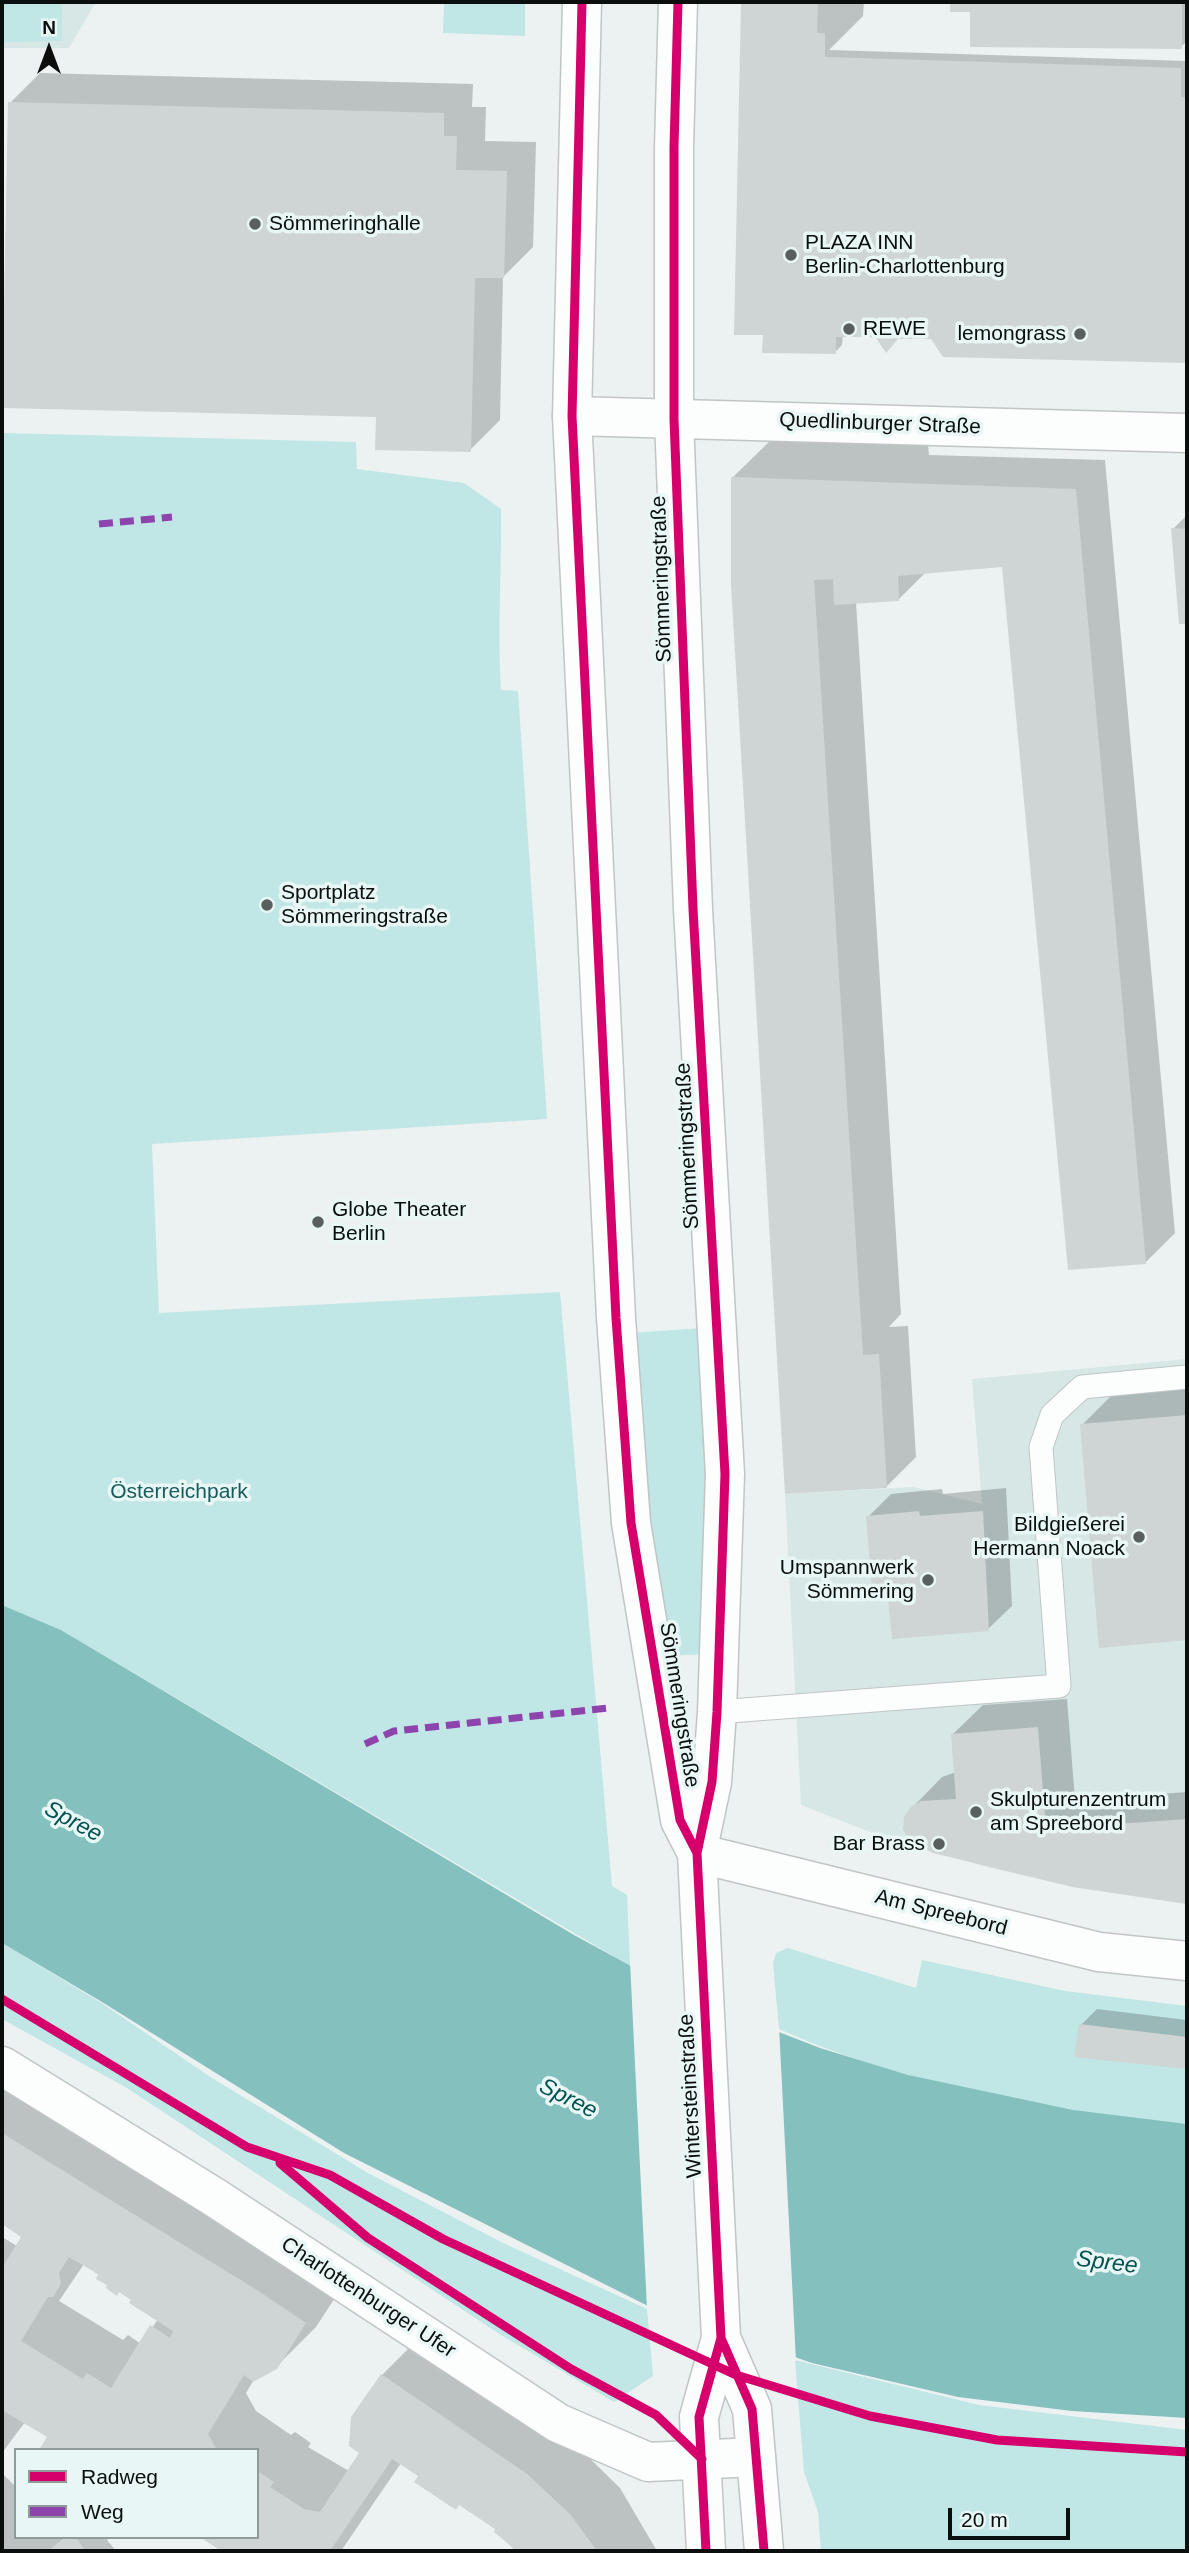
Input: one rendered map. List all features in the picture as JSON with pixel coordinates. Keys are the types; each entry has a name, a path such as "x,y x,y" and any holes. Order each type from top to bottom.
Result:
{"street":[{"name":"Sömmeringstraße","path":"582,2 572,416 616,1318 631,1523 680,1820 697,1853"},
{"name":"Sömmeringstraße","path":"678,2 674,147 674,419 693,909 725,1474 718,1712 712,1782 697,1853"},
{"name":"Quedlinburger Straße","path":"572,416 1187,433"},
{"name":"Wintersteinstraße","path":"697,1853 721,2338 699,2417 706,2551"},
{"name":"Am Spreebord","path":"697,1853 1099,1952 1187,1961"},
{"name":"Charlottenburger Ufer","path":"2,2066 214,2197 558,2423 648,2462 756,2457"},
{"name":"Wintersteinstraße","path":"721,2338 752,2409 764,2551"}],"lane":[{"path":"718,1712 1059,1686 1041,1447 1052,1415 1082,1387 1187,1377"}],"shaded area":[{"path":"2,2 96,2 69,48 2,48"},
{"path":"1187,1359 1187,1904 1073,1887 983,1866 870,1832 801,1805 785,1494 914,1487 982,1504 972,1379"}],"green space":[{"path":"2,2 62,2 62,41 2,42"},
{"path":"444,2 525,2 525,36 443,33"},
{"name":"Österreichpark","path":"2,433 356,442 357,469 464,483 501,509 501,690 518,691 547,1119 152,1144 159,1313 560,1292 612,1886 627,1895 630,1966 61,1630 2,1605"},
{"path":"703,1328 712,1461 706,1654 665,1656 641,1488 631,1333"},
{"path":"2,1943 103,2004 212,2078 368,2173 503,2243 647,2309 653,2376 614,2402 501,2335 127,2088 2,2019"},
{"path":"788,1948 916,1988 922,1960 1065,1991 1187,2006 1187,2124 1085,2113 979,2093 875,2065 779,2029 773,1963 776,1953"},
{"path":"795,2360 979,2405 1187,2430 1187,2551 821,2551 818,2512 804,2472"}],"water":[{"name":"Spree","path":"2,1605 61,1630 574,1935 686,1996 820,2048 908,2075 1073,2110 1187,2124 1187,2418 1072,2411 958,2397 812,2363 648,2306 344,2153 2,1943"}],"pier":[{"path":"630,1962 687,1992 779,2026 796,2361 647,2309"}],"building":[{"path":"741,2 818,2 817,33 825,33 825,57 1181,68 1181,97 1187,97 1187,363 943,357 931,339 898,339 886,353 876,338 869,337 836,337 836,354 762,353 763,335 734,335"},
{"path":"950,2 1182,3 1182,49 970,47 970,12 950,12"},
{"name":"Sömmeringhalle","path":"8,102 444,113 444,136 457,136 456,170 507,171 504,278 475,278 471,452 375,450 376,417 2,408"},
{"path":"731,477 1076,489 1146,1264 1068,1270 1002,567 898,576 899,601 834,605 833,579 814,580 863,1355 879,1354 887,1488 785,1494 731,585"},
{"path":"1171,528 1187,529 1187,624 1179,624"},
{"name":"Bildgießerei Hermann Noack","path":"1187,1415 1187,1640 1099,1648 1080,1424"},
{"name":"Umspannwerk Sömmering","path":"919,1511 920,1516 983,1511 989,1631 892,1639 887,1588 872,1589 866,1516"},
{"name":"Skulpturenzentrum am Spreebord","path":"1038,1727 1046,1829 1187,1819 1187,1904 1073,1887 933,1853 912,1843 903,1830 904,1817 911,1807 921,1801 956,1799 951,1734"},
{"path":"1079,2024 1187,2037 1187,2069 1074,2057"},
{"path":"2,2133 306,2323 277,2369 253,2382 244,2375 208,2434 216,2448 40,2448 47,2437 2,2410 2,2268 21,2237 2,2224","holes":["69,2257 98,2274 96,2279 107,2285 106,2288 117,2296 119,2292 131,2300 129,2303 173,2331 170,2338 150,2325 111,2388 87,2373 83,2379 21,2341 48,2297 53,2297 61,2284 59,2273"]},
{"path":"381,2374 527,2474 570,2514 597,2551 517,2551 494,2532 495,2529 459,2505 456,2510 414,2482 418,2476 392,2459 330,2551 221,2551 203,2539 259,2539 259,2472 274,2482 270,2487 304,2509 320,2512 359,2453 349,2446 351,2417"},
{"path":"63,2539 77,2539 85,2551 48,2551"}],"marked path":[{"path":"99,524 172,517"},
{"path":"365,1744 394,1731 608,1708"}],"cycle path":[{"path":"582,2 572,416 616,1318 631,1523 680,1820 697,1853"},
{"path":"678,2 674,147 674,419 693,909 725,1474 712,1782 697,1853 721,2338 699,2417 706,2551"},
{"path":"2,1999 247,2147 330,2175 443,2239 736,2375 870,2416 997,2440 1187,2452"},
{"path":"280,2163 368,2238 571,2369 656,2415 702,2459"},
{"path":"721,2338 752,2409 764,2551"}],"place":[{"name":"Sömmeringhalle","path":"255,224"},
{"name":"PLAZA INN Berlin-Charlottenburg","path":"791,255"},
{"name":"REWE","path":"849,329"},
{"name":"lemongrass","path":"1080,334"},
{"name":"Sportplatz Sömmeringstraße","path":"267,905"},
{"name":"Globe Theater Berlin","path":"318,1222"},
{"name":"Bildgießerei Hermann Noack","path":"1139,1537"},
{"name":"Umspannwerk Sömmering","path":"928,1580"},
{"name":"Skulpturenzentrum am Spreebord","path":"976,1812"},
{"name":"Bar Brass","path":"939,1844"}]}
